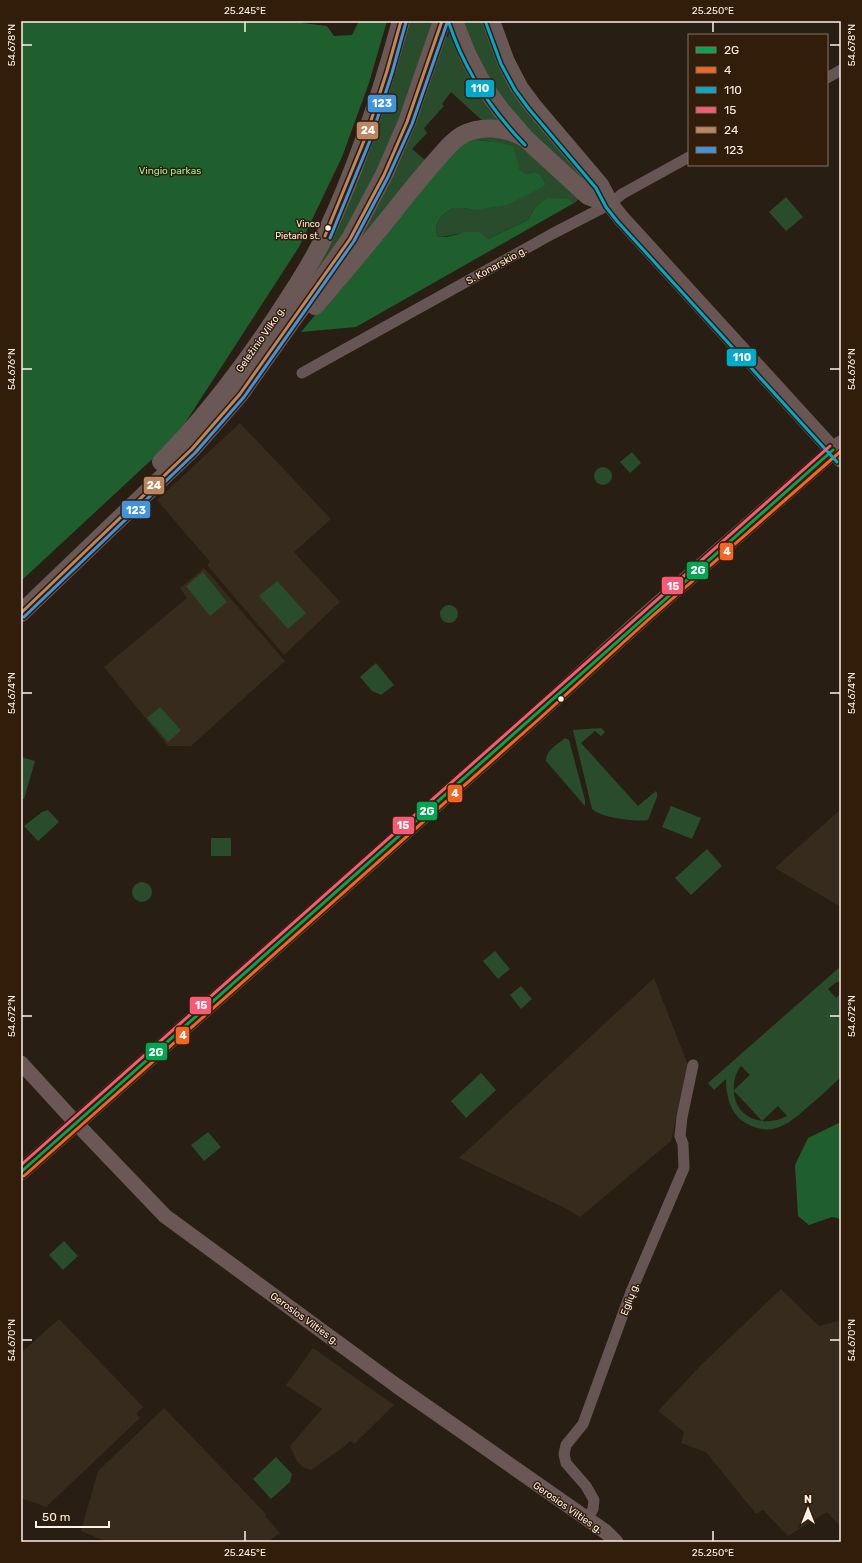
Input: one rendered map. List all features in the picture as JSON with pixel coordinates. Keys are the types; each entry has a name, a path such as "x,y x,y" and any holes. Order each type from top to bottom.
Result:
{"highway":[{"name":"Geležinio Vilko g.","path":"21,595 130,493 184,439 222,392 265,334 294,290 325,236 366,136 388,71 402,21"},
{"name":"Geležinio Vilko g.","path":"21,612 192,449 240,394 350,239 384,175 407,122 442,21"},
{"path":"454,21 468,56 485,88 501,110 526,139 588,196 610,204"},
{"path":"491,21 506,62 519,86 533,106 600,185 610,204"},
{"path":"240,394 365,248 419,179 452,142 470,132 490,129 512,132 526,139"}],"main road":[{"path":"21,1172 645,616 838,451 621,218 610,204"},
{"name":"Gerosios Vilties g.","path":"21,1063 165,1216 402,1390 606,1532 616,1542"}],"street":[{"path":"828,77 841,70"},
{"name":"S. Konarskio g.","path":"302,373 552,234 610,204 622,194 688,158"},
{"name":"Eglių g.","path":"587,1519 593,1509 594,1500 586,1486 566,1463 564,1454 566,1445 583,1424 589,1410 631,1292 684,1168 684,1144 680,1136 682,1116 693,1065"}],"shaded area":[{"path":"240,423 331,519 294,552 340,602 284,655 207,565 210,562 157,500"},
{"path":"204,568 285,661 191,746 168,746 104,667 187,598 180,588"},
{"path":"841,809 841,907 775,868"},
{"path":"654,978 688,1065 671,1141 580,1217 567,1209 459,1158"},
{"path":"781,1289 819,1326 838,1321 841,1323 841,1527 827,1512 788,1536 763,1510 756,1514 706,1452 681,1443 684,1432 658,1411 702,1364"},
{"path":"59,1319 143,1407 136,1414 140,1418 46,1507 21,1498 21,1353"},
{"path":"313,1348 394,1405 354,1444 350,1441 311,1470 303,1467 297,1461 290,1446 322,1409 286,1385"},
{"path":"164,1408 266,1514 265,1516 280,1533 267,1542 107,1542 81,1531 98,1471"}],"green space":[{"name":"Vingio parkas","path":"21,21 301,21 302,23 327,26 334,36 352,35 359,21 387,21 369,83 342,157 299,247 176,437 21,581"},
{"path":"407,21 435,21 425,53 381,165 341,243 292,304"},
{"path":"460,21 484,21 592,190 530,133 487,80"},
{"path":"450,30 502,125 486,124 451,92 442,104 444,106 424,128 427,133 412,149 425,160 350,256 445,36 448,37"},
{"path":"480,136 514,140 579,198 574,203 569,199 534,209 528,220 488,239 463,233 441,237 437,236 436,226 441,216 453,208 473,210 546,184 540,174 535,172 527,174 520,170 517,162 507,150 493,142 465,141"},
{"path":"475,140 513,146 520,170 527,174 535,172 540,174 546,184 543,187 507,205 473,210 453,208 441,216 436,226 437,236 447,237 473,231 478,232 488,239 528,220 534,209 547,198 569,199 574,203 356,327 301,332 453,149 465,141 468,142"},
{"path":"786,197 803,217 786,231 769,212"},
{"path":"632,452 641,463 630,473 620,462"},
{"path":"603,467 609,470 612,476 609,482 603,485 597,482 594,476 597,470"},
{"path":"203,572 227,602 210,616 186,586"},
{"path":"277,581 306,613 288,629 259,596"},
{"path":"449,605 455,608 458,614 455,620 449,623 443,620 440,614 443,608"},
{"path":"376,663 394,685 381,695 372,691 360,677"},
{"path":"160,707 181,730 168,742 147,718"},
{"path":"601,728 605,732 601,736 595,731 581,743 638,806 656,791 657,797 648,820 619,819 603,815 592,809 573,730"},
{"path":"565,738 569,740 585,800 585,806 546,761 546,757 550,751"},
{"path":"21,757 35,761 24,799 21,798"},
{"path":"671,806 701,818 692,839 662,827"},
{"path":"48,810 59,822 38,841 24,826 42,812"},
{"path":"211,838 231,838 231,856 211,856"},
{"path":"707,849 722,866 691,895 675,878"},
{"path":"142,882 149,885 152,892 149,899 142,902 135,899 132,892 135,885"},
{"path":"495,951 510,969 498,979 483,961"},
{"path":"841,966 841,981 835,983 828,989 836,998 841,993 841,1077 817,1099 787,1123 771,1129 763,1129 754,1127 744,1122 735,1114 728,1097 726,1079 714,1090 708,1083","holes":["741,1066 750,1075 734,1090 734,1080","734,1091 762,1121 745,1114 736,1101","778,1106 787,1116 778,1120 762,1121"]},
{"path":"521,986 532,999 521,1009 510,995"},
{"path":"481,1073 496,1090 466,1118 451,1101"},
{"path":"841,1122 841,1219 832,1217 809,1225 798,1216 795,1165 808,1138"},
{"path":"208,1132 221,1147 204,1161 191,1145"},
{"path":"64,1241 78,1256 63,1270 49,1255"},
{"path":"276,1457 292,1474 290,1482 271,1499 253,1479"}],"transit line":[{"name":"24","path":"325,236 366,136 401,21"},
{"name":"24","path":"21,613 192,449 240,394 350,239 384,175 407,122 442,21"},
{"name":"123","path":"330,238 371,138 392,73 406,22"},
{"name":"123","path":"24,617 195,453 244,397 354,241 388,177 412,124 447,23"},
{"name":"110","path":"449,23 462,57 480,88 501,118 525,145"},
{"name":"110","path":"486,23 501,64 515,90 529,109 596,188 606,207 617,221 837,462"},
{"name":"15","path":"21,1165 830,446"},
{"name":"2G","path":"21,1172 833,450"},
{"name":"4","path":"24,1176 538,720 648,620 841,451"}],"place":[{"name":"Vinco Pietario st.","path":"328,228"}]}
